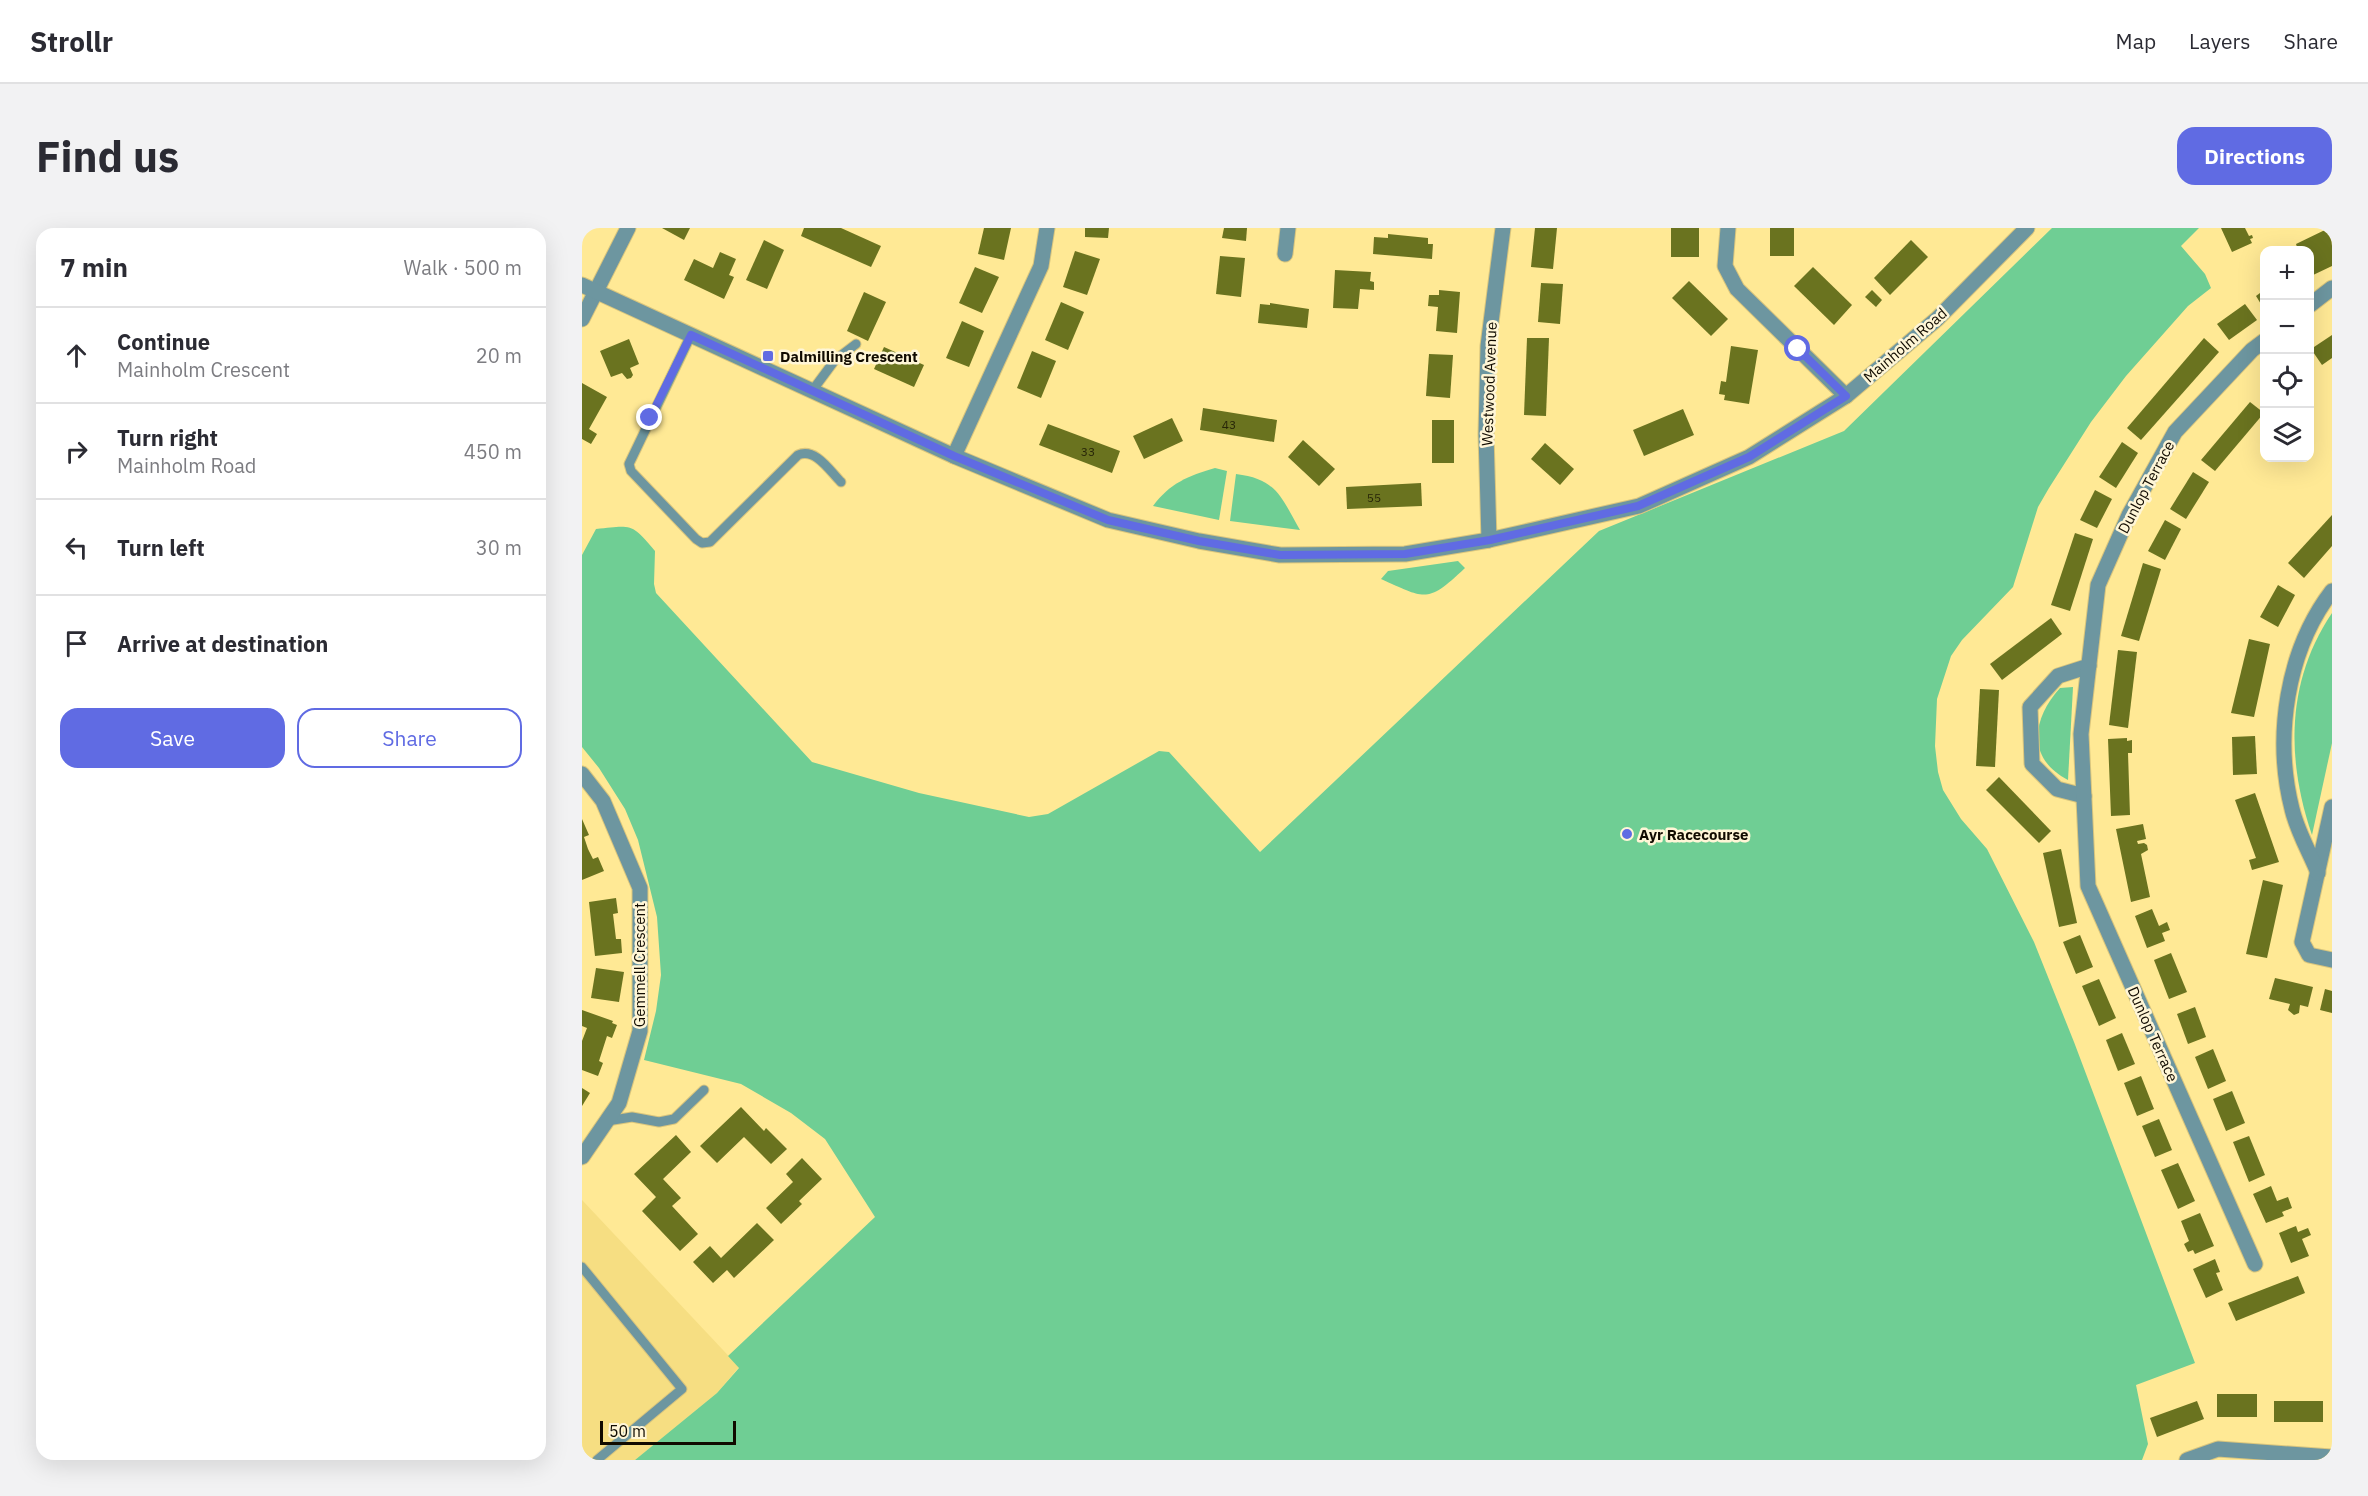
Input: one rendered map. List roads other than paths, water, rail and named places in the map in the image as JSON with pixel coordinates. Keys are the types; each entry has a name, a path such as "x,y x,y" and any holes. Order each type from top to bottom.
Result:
{"street":[{"path":"582,319 628,228"},
{"path":"954,456 1041,266 1047,228"},
{"path":"1285,254 1288,228"},
{"name":"Westwood Avenue","path":"1490,540 1486,434 1488,346 1503,228"},
{"path":"1728,228 1725,266 1737,289 1846,396"},
{"name":"Mainholm Road","path":"582,285 954,456 1108,520 1199,541 1280,555 1405,554 1490,540 1638,506 1749,457 1846,396 1936,319 2027,228"},
{"path":"2314,302 2332,288"},
{"name":"Dunlop Terrace","path":"2255,1264 2088,886 2081,734 2098,585 2129,515 2175,432 2252,350 2260,344"},
{"path":"2318,873 2292,811 2284,754 2288,699 2300,648 2321,606 2332,591"},
{"path":"2084,796 2057,789 2032,764 2030,707 2058,676 2089,666"},
{"name":"Gemmell Crescent","path":"582,774 603,801 640,888 640,1031 619,1103 582,1156"},
{"path":"2332,807 2302,942 2309,955 2332,960"},
{"path":"2187,1460 2218,1449 2332,1457"}],"lane":[{"path":"691,335 629,464 632,471 696,539 702,543 710,542 798,455 804,452 813,454 841,482"},
{"path":"812,391 835,360 856,344"},
{"path":"606,1122 632,1117 659,1122 674,1119 704,1090"},
{"path":"582,1267 682,1389 597,1460"}],"place":[{"name":"Dalmilling Crescent","path":"768,356"},
{"name":"Ayr Racecourse","path":"1627,834"}]}
